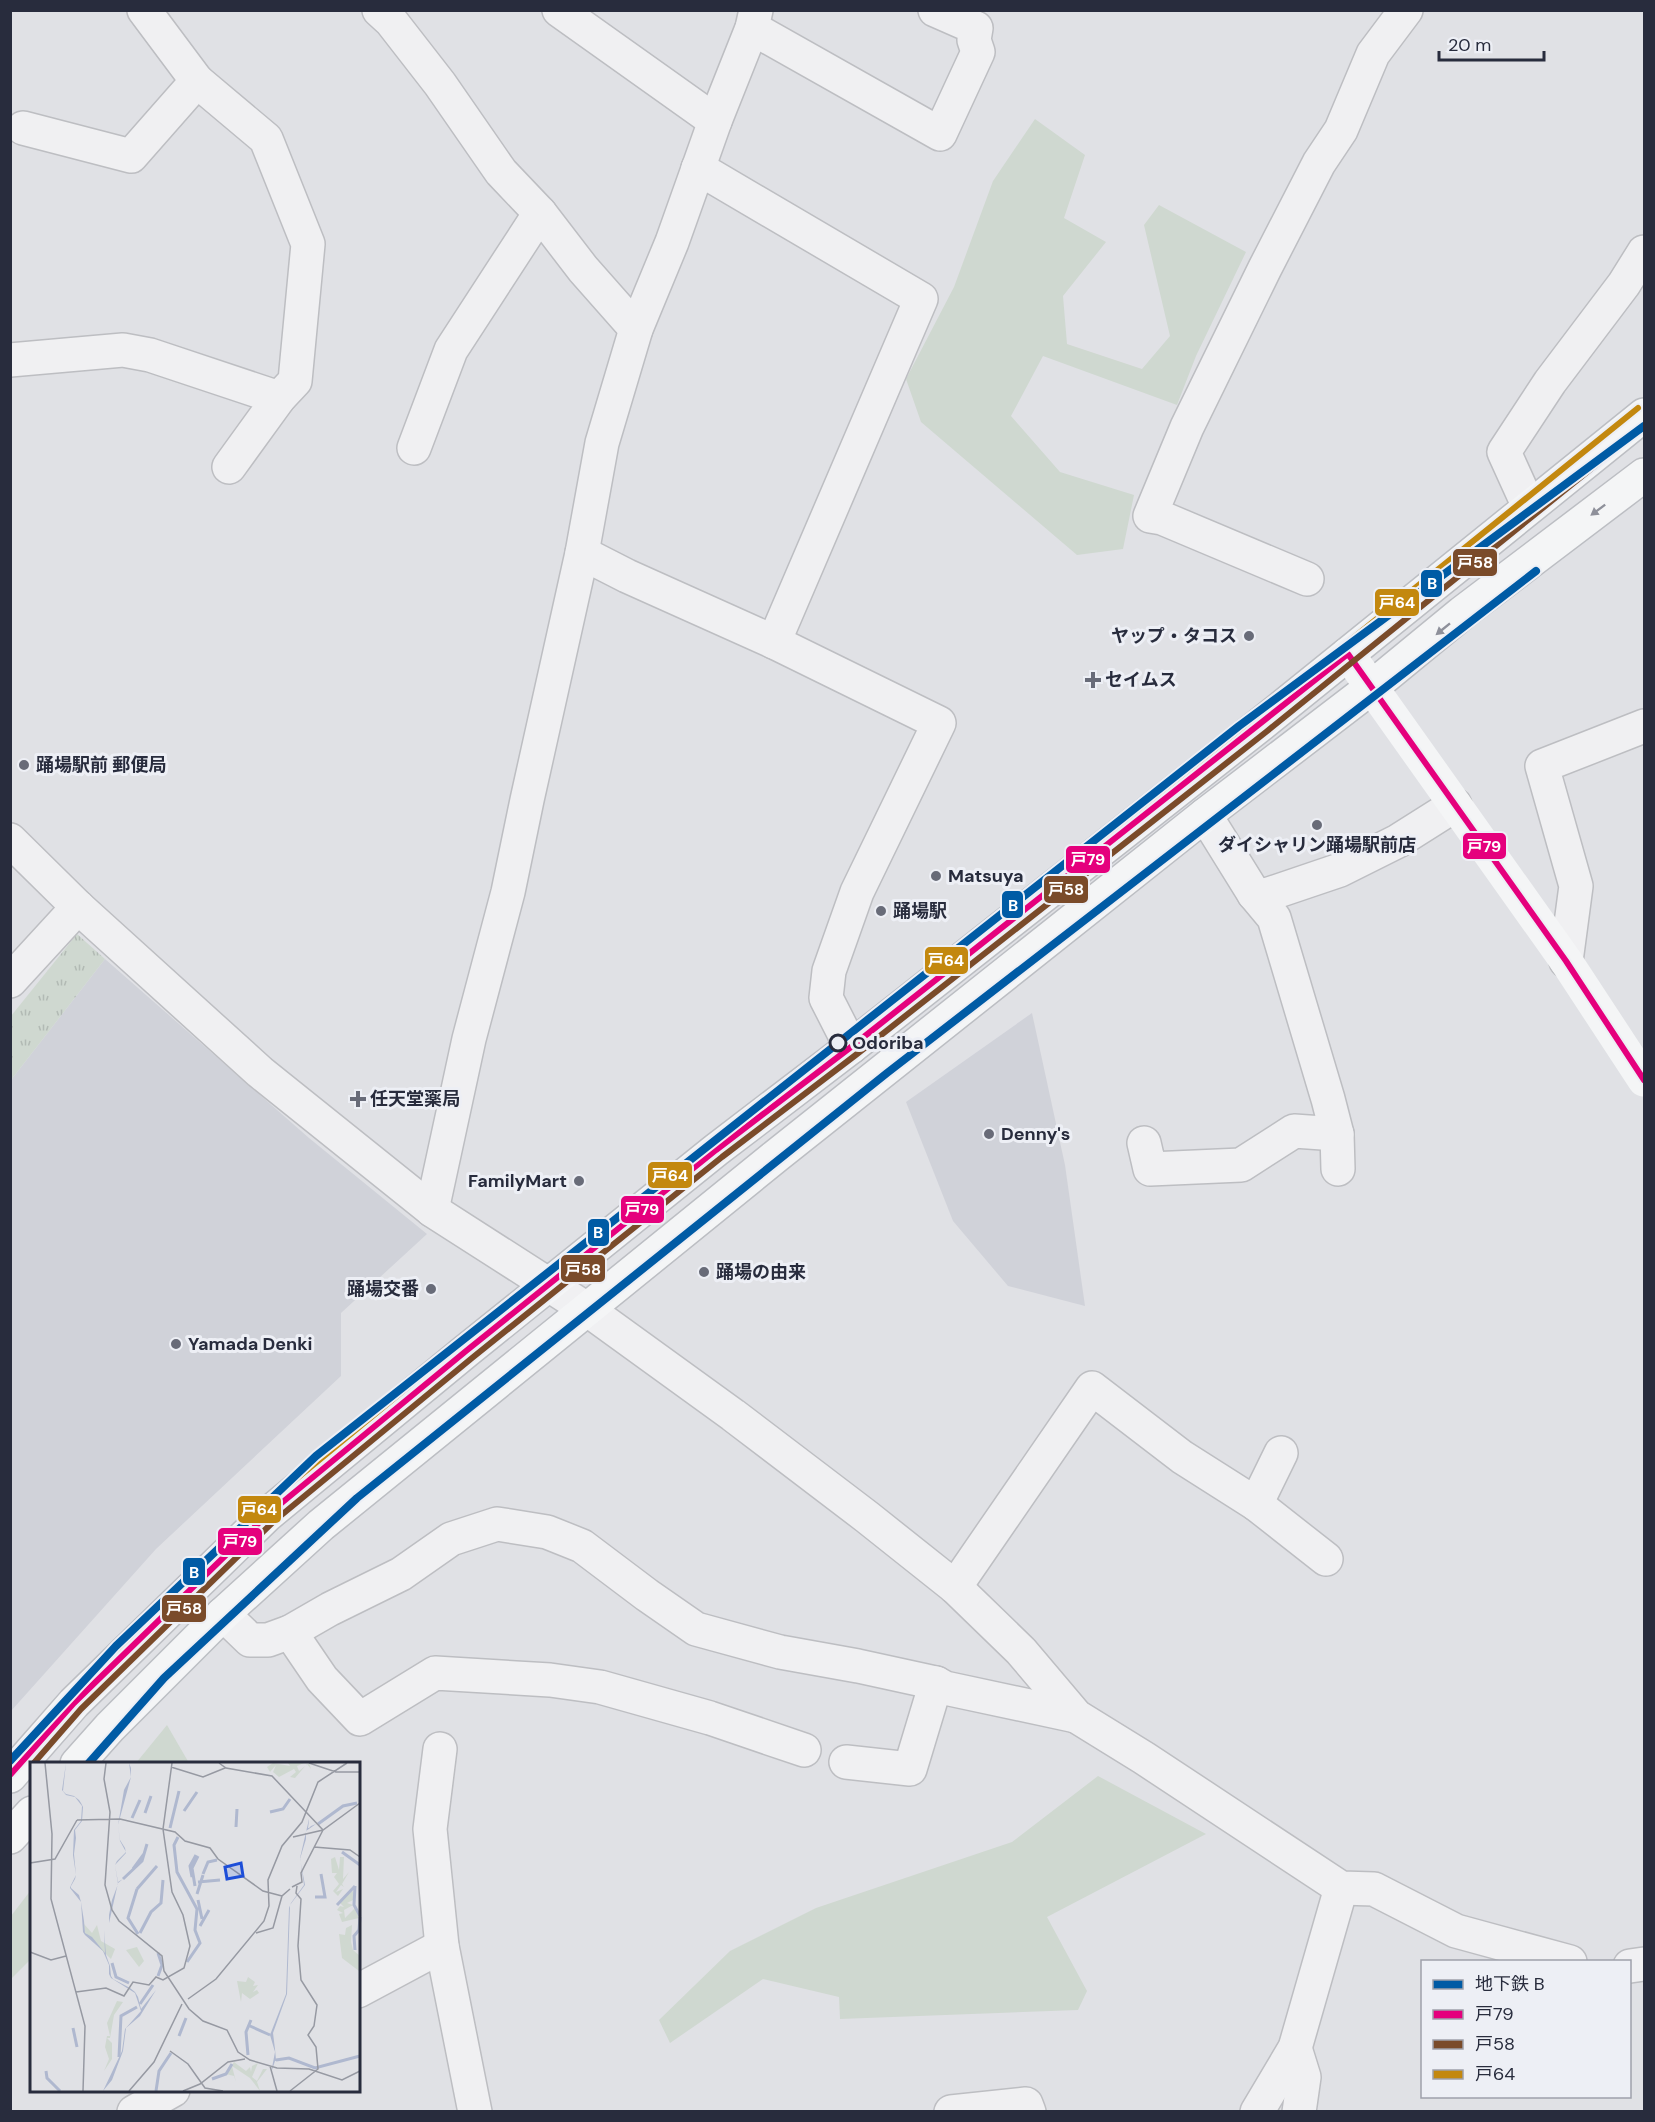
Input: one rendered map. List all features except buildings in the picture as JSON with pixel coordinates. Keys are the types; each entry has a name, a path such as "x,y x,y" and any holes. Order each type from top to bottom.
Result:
{"main road":[{"path":"10,1776 74,1703 267,1515 716,1150 851,1047 1348,654 1644,415"},
{"path":"78,1762 223,1614 321,1525 776,1156 1205,815 1372,687 1462,613 1644,475"},
{"path":"1348,654 1566,961 1644,1080"},
{"path":"10,1837 30,1816"}],"street":[{"path":"144,10 197,81 266,139 308,244 295,381 279,398 229,467"},
{"path":"379,10 391,21 440,84 501,172 540,213 584,269 636,328"},
{"path":"559,10 715,122"},
{"path":"432,1210 469,1039 508,892 582,553 602,443 636,328 672,242 754,19 940,134 978,52 974,40 976,28 935,10"},
{"path":"1306,579 1162,518 1150,516 1187,427 1319,163 1341,130 1373,54 1406,10"},
{"path":"15,130 131,156 197,81"},
{"path":"698,168 921,299 774,642"},
{"path":"414,448 450,350 540,213"},
{"path":"1528,507 1504,452 1550,382 1624,284 1644,252"},
{"path":"10,360 123,350 150,354 279,398"},
{"path":"582,553 627,576 774,642 939,723 857,892 829,971 826,998 851,1047"},
{"path":"1566,961 1576,886 1542,766 1644,726"},
{"path":"1254,894 1266,895 1340,870 1398,841 1455,805"},
{"path":"1205,815 1254,894 1274,918 1337,1134 1338,1169"},
{"path":"10,840 78,907 260,1072 432,1210 588,1310 733,1415 955,1587 1022,1651 1076,1716 1341,1888 1374,1889 1456,1931 1563,1960"},
{"path":"10,981 78,907"},
{"path":"1144,1143 1150,1169 1241,1165 1294,1131 1337,1134"},
{"path":"955,1587 1092,1388 1182,1457 1256,1504 1326,1559"},
{"path":"1256,1504 1281,1453"},
{"path":"223,1614 250,1640 268,1640 290,1632 330,1609 401,1574 451,1539 496,1524 547,1532 582,1546 696,1629 780,1652 858,1666 936,1683 945,1688 1076,1716"},
{"path":"290,1632 322,1679 360,1719 435,1673 550,1680 611,1690 710,1718 804,1750"},
{"path":"846,1762 910,1769 936,1683"},
{"path":"440,1749 430,1829 442,1946 475,2112"},
{"path":"1257,2112 1294,2048 1341,1888"},
{"path":"360,1990 442,1946"},
{"path":"1294,2048 1304,2077 1299,2112"},
{"path":"134,2112 171,2092"},
{"path":"951,2112 1026,2104 1029,2112"}],"shaded area":[{"name":"Yamada Denki","path":"105,959 309,1138 427,1234 341,1313 341,1376 156,1549 11,1711 11,1080"},
{"name":"Denny's","path":"1032,1013 1065,1165 1085,1306 1008,1286 953,1221 906,1102"}],"green space":[{"path":"1035,119 1085,155 1064,218 1106,242 1063,296 1067,344 1142,369 1170,336 1144,225 1159,205 1246,252 1196,356 1177,405 1043,356 1011,416 1060,472 1134,495 1123,549 1077,555 921,422 906,379 954,287 993,181"},
{"path":"77,934 105,959 11,1080 11,1016"},
{"path":"167,1725 188,1762 137,1762"},
{"path":"1098,1776 1206,1834 1047,1917 1087,1991 1078,2010 840,2019 839,1997 763,1979 670,2043 659,2020 730,1951 816,1908 1012,1842"},
{"path":"30,1891 30,1960 11,1979 11,1916"}],"metro line":[{"name":"B","path":"10,1761 116,1646 316,1456 1239,726 1644,426"},
{"name":"B","path":"90,1762 164,1678 357,1498 887,1073 1536,571"}],"transit line":[{"name":"戸64","path":"10,1762 68,1697 261,1508 710,1143 845,1040 1254,718 1638,408"},
{"name":"戸58","path":"35,1762 81,1709 273,1522 722,1157 857,1054 1266,732 1644,426"},
{"name":"戸79","path":"10,1775 74,1703 267,1515 716,1150 851,1047 1348,654 1566,961 1644,1080"}],"place":[{"name":"ヤップ・タコス","path":"1249,636"},
{"name":"セイムス","path":"1093,680"},
{"name":"踊場駅前 郵便局","path":"24,765"},
{"name":"ダイシャリン踊場駅前店","path":"1317,825"},
{"name":"Matsuya","path":"936,876"},
{"name":"踊場駅","path":"881,911"},
{"name":"Odoriba","path":"838,1043"},
{"name":"任天堂薬局","path":"358,1099"},
{"name":"Denny's","path":"989,1134"},
{"name":"FamilyMart","path":"579,1181"},
{"name":"踊場の由来","path":"704,1272"},
{"name":"踊場交番","path":"431,1289"},
{"name":"Yamada Denki","path":"176,1344"}]}
